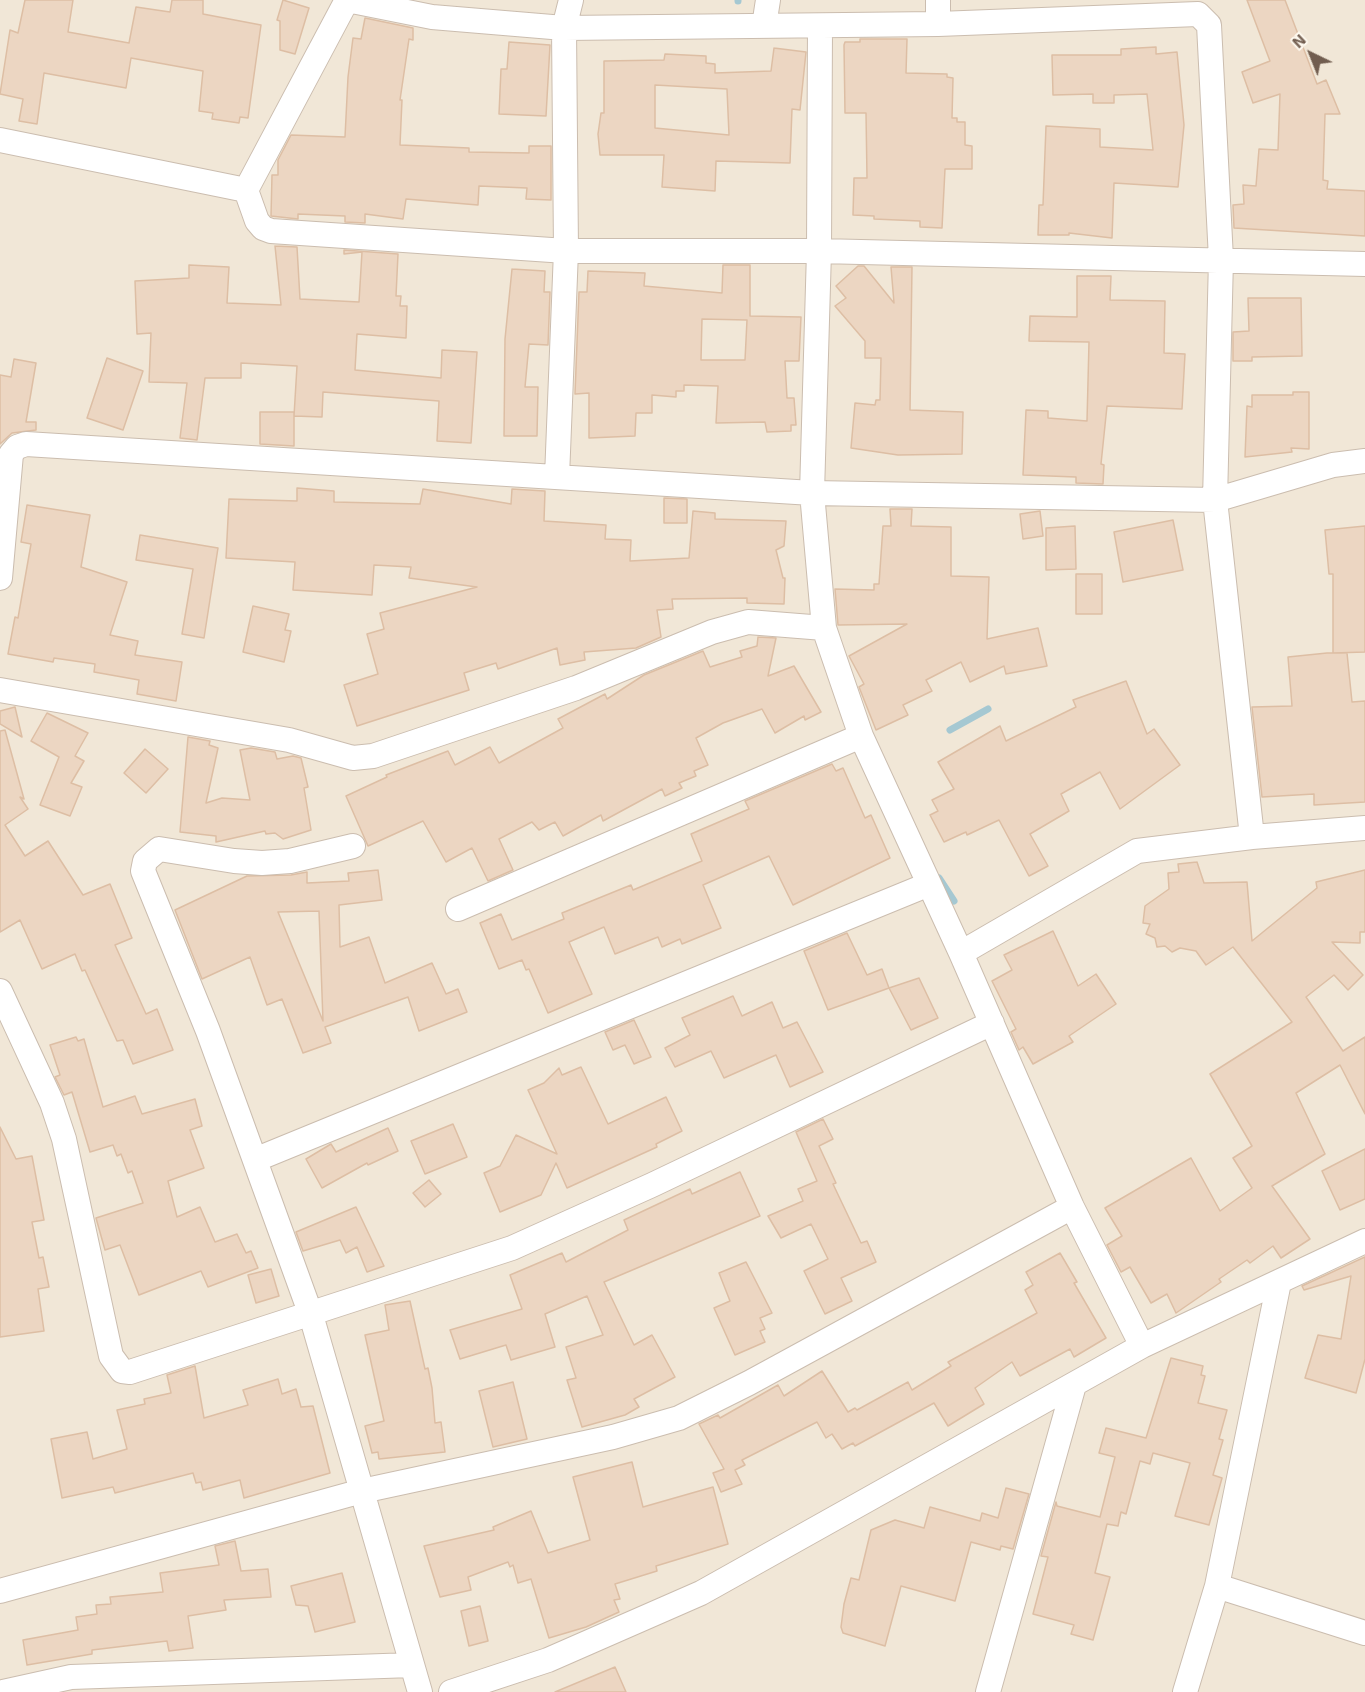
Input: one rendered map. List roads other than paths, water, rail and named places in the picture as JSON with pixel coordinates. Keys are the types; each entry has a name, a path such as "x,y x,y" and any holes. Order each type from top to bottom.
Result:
{"street":[{"path":"1252,837 1215,500 1221,259 1209,25 1198,14 1121,8 938,24 564,28 434,8 347,0 246,190 256,221 263,228 271,231 566,251 819,251 1221,259 1365,264"},
{"path":"557,477 566,251 564,28 571,0"},
{"path":"764,26 768,0"},
{"path":"938,0 938,24"},
{"path":"820,26 819,251 812,492 824,628 861,736 927,885 961,953 1072,1207 1142,1346"},
{"path":"0,140 246,190"},
{"path":"0,578 11,454 17,447 26,444 812,492 1215,500 1333,465 1365,461"},
{"path":"0,690 289,740 353,758 373,756 576,688 712,632 748,622 824,628"},
{"path":"458,909 861,736"},
{"path":"961,953 1129,855 1252,837 1365,828"},
{"path":"353,846 290,861 262,863 159,849 151,853 143,871 257,1159 311,1315 420,1692"},
{"path":"257,1159 927,885"},
{"path":"0,991 52,1103 64,1139 115,1365 122,1371 130,1372 512,1248 652,1185 992,1023"},
{"path":"0,1591 362,1491 613,1437 679,1418 749,1383 1072,1207"},
{"path":"451,1692 548,1659 701,1593 1142,1346 1365,1241"},
{"path":"1185,1692 1217,1586 1279,1282"},
{"path":"988,1692 1074,1384"},
{"path":"1217,1586 1365,1633"},
{"path":"3,1692 71,1677 412,1665"}],"waterway":[{"path":"950,730 988,709"},
{"path":"939,878 954,901"}]}
